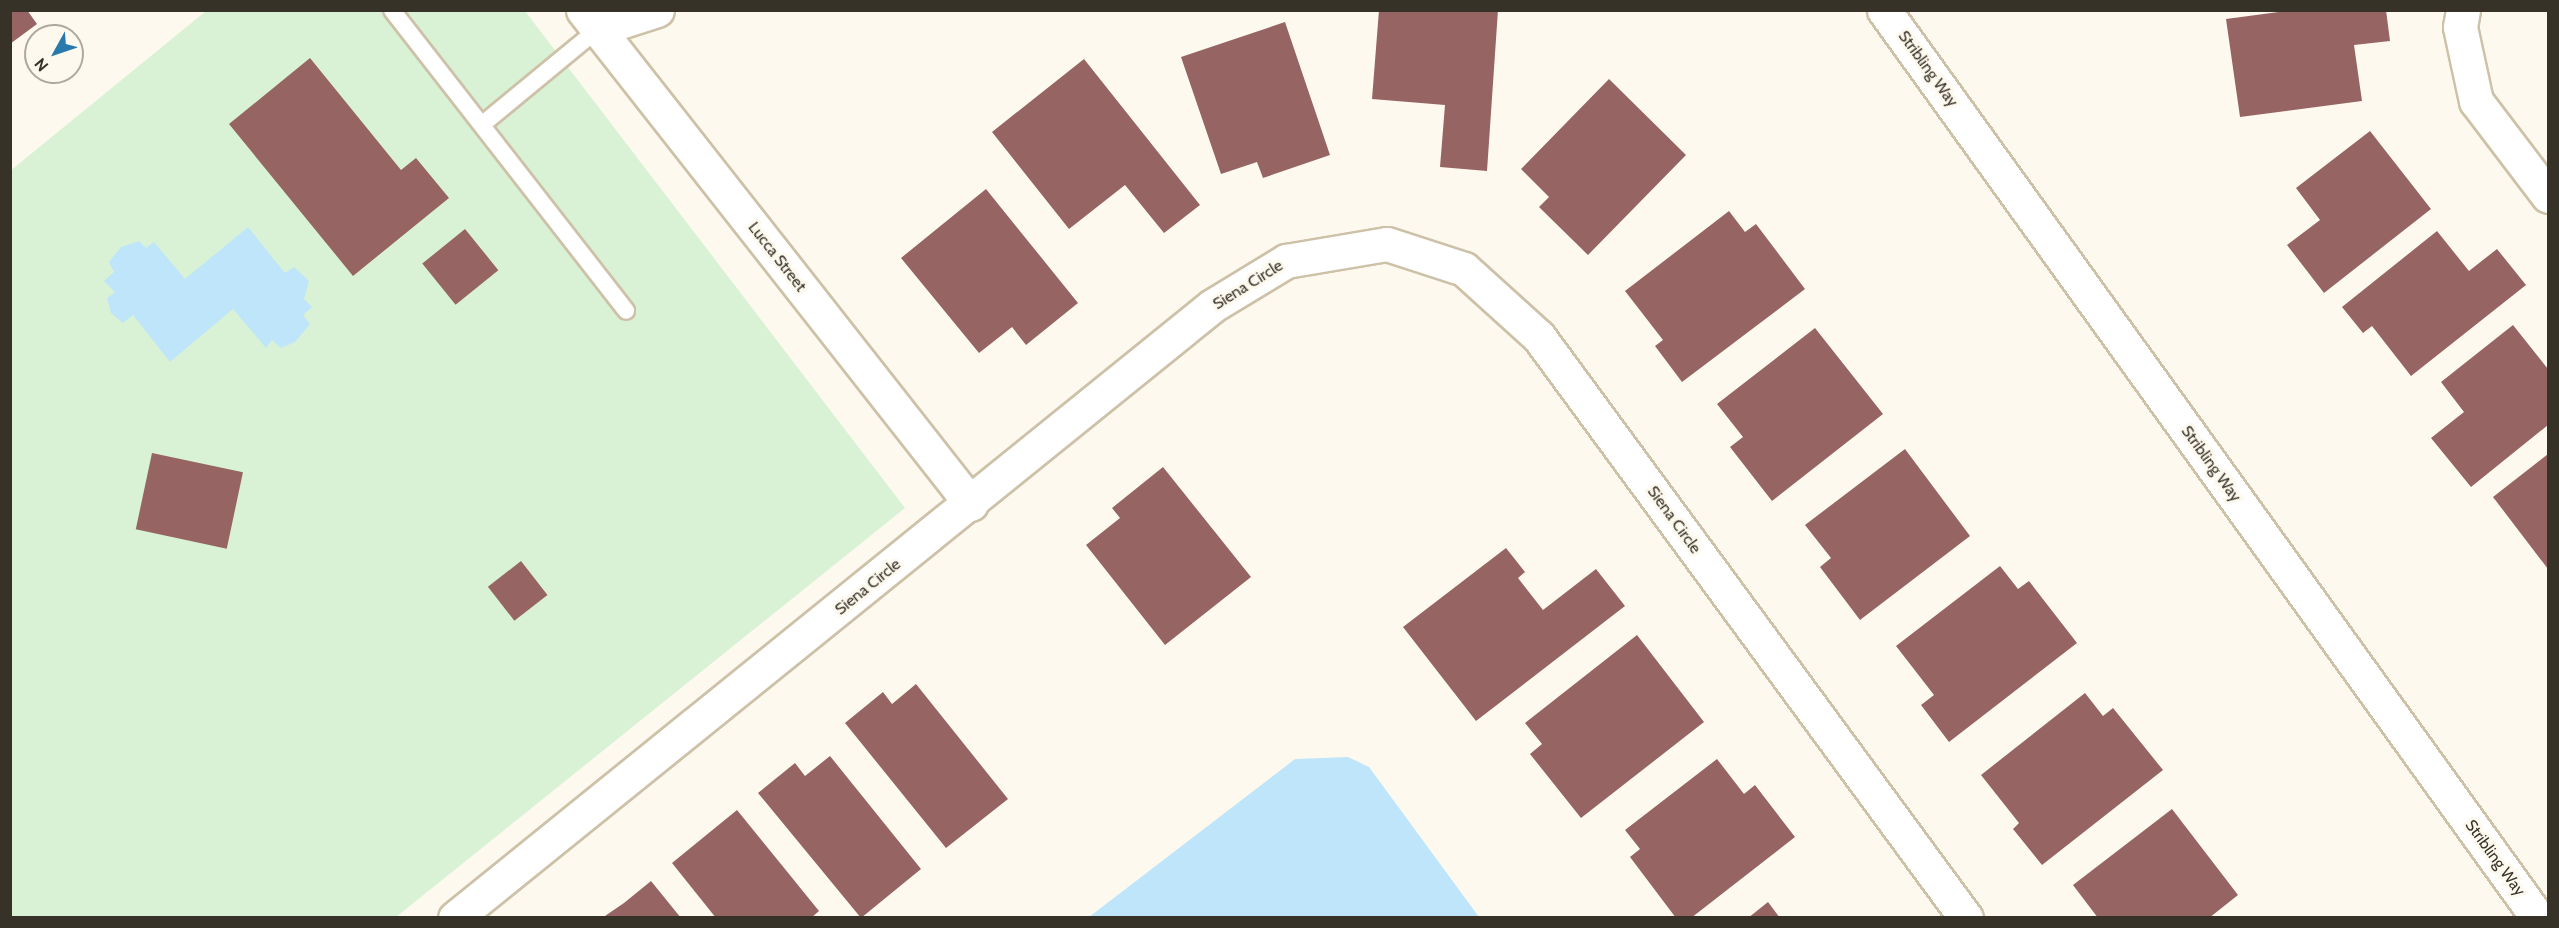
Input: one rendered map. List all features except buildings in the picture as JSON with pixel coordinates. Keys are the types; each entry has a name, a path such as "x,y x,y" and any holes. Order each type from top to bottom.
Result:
{"street":[{"path":"596,17 657,10"},
{"name":"Stribling Way","path":"1884,10 2538,918"},
{"path":"2463,10 2460,27 2476,100 2548,196"},
{"name":"Lucca Street","path":"596,17 971,504"},
{"name":"Siena Circle","path":"455,918 971,504 1212,306 1286,261 1387,244 1464,269 1539,337 1966,918"}],"lane":[{"path":"392,10 484,123 626,311"},
{"path":"484,123 596,17"}],"green space":[{"path":"206,11 525,11 905,508 396,917 11,917 10,171"}],"water":[{"path":"248,227 285,273 294,267 309,281 304,299 312,307 303,315 310,324 295,342 281,348 272,340 266,348 233,309 170,362 133,315 123,323 111,313 107,298 115,292 104,281 114,272 109,262 121,247 139,241 146,248 154,242 185,279"},
{"path":"1348,757 1369,767 1479,917 1089,917 1295,759"}]}
